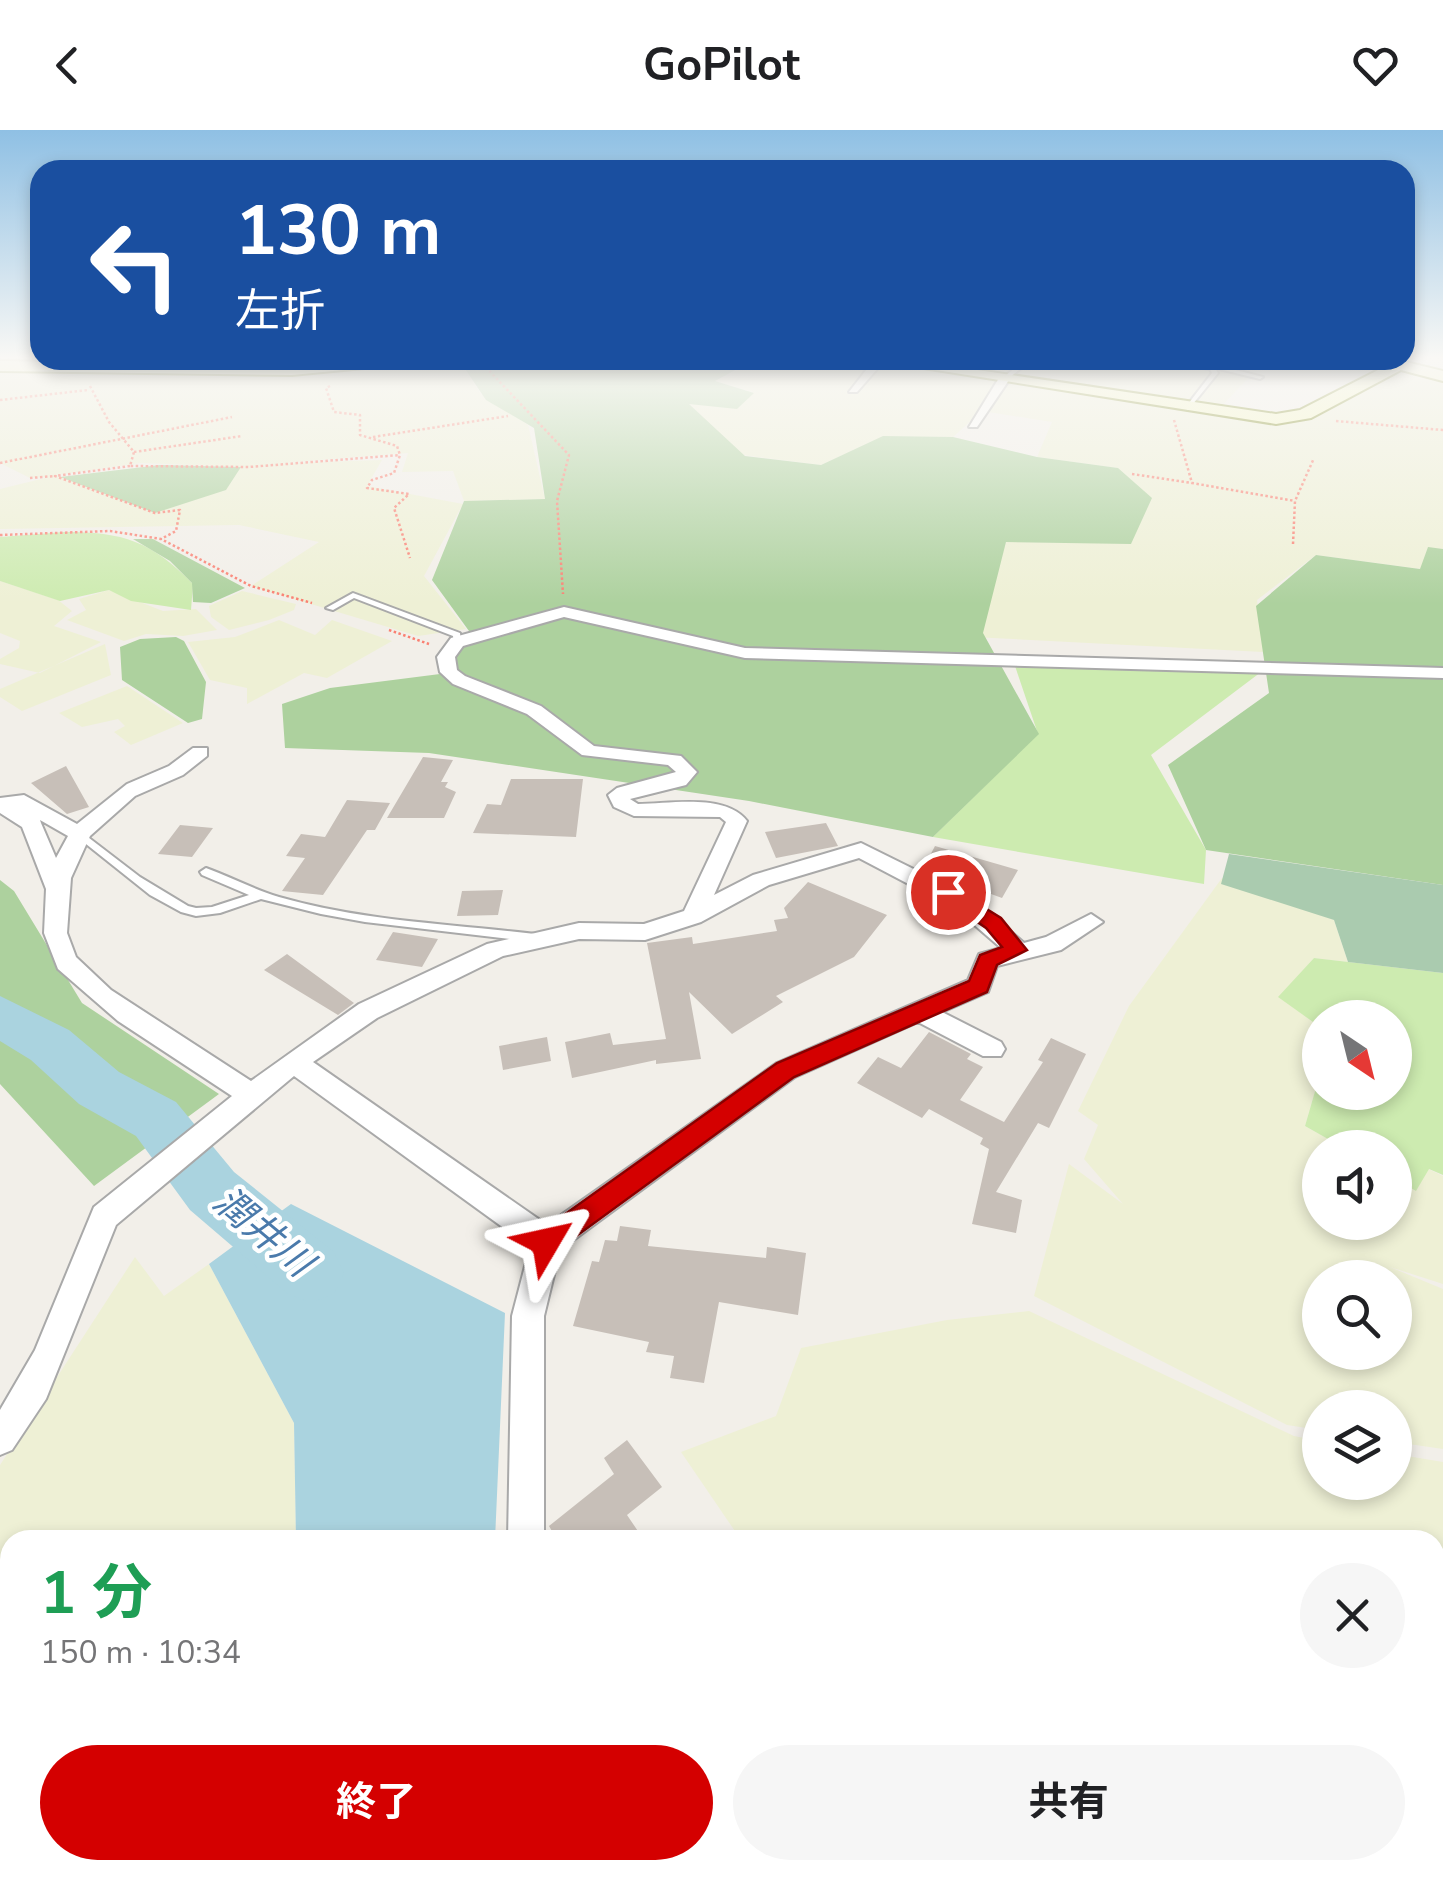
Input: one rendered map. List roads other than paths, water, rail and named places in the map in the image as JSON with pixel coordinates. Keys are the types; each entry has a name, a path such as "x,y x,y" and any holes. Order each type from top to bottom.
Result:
{"street":[{"path":"693,916 737,821 725,811 634,810 622,803 618,795 624,792 680,781 687,772 674,760 590,751 534,710 459,680 449,672 446,657 458,642 564,612 745,654 1443,673"},
{"path":"56,886 80,834 133,788 180,772 200,752"},
{"path":"0,788 80,834"},
{"path":"0,804 31,823 56,886 57,932 64,960 94,989 254,1096"},
{"path":"0,1438 40,1378 89,1246 105,1216 294,1062 368,1010 494,950 579,931 645,932 693,916 760,880 860,850 948,892 994,923 1016,950"},
{"path":"526,1530 528,1316 546,1242 786,1070 979,986 987,960 1053,944 1091,922"},
{"path":"919,1011 992,1049"},
{"path":"294,1062 546,1242"}],"lane":[{"path":"330,608 353,595 457,634 458,642"},
{"path":"80,834 118,867 192,912 227,908 257,896"},
{"path":"206,872 257,896 288,905 535,938"}],"water":[{"path":"291,1204 505,1313 495,1530 296,1530 294,1423 209,1264"}],"waterway":[{"name":"潤井川","path":"0,1016 50,1045 99,1088 156,1119 212,1191 311,1273"}]}
